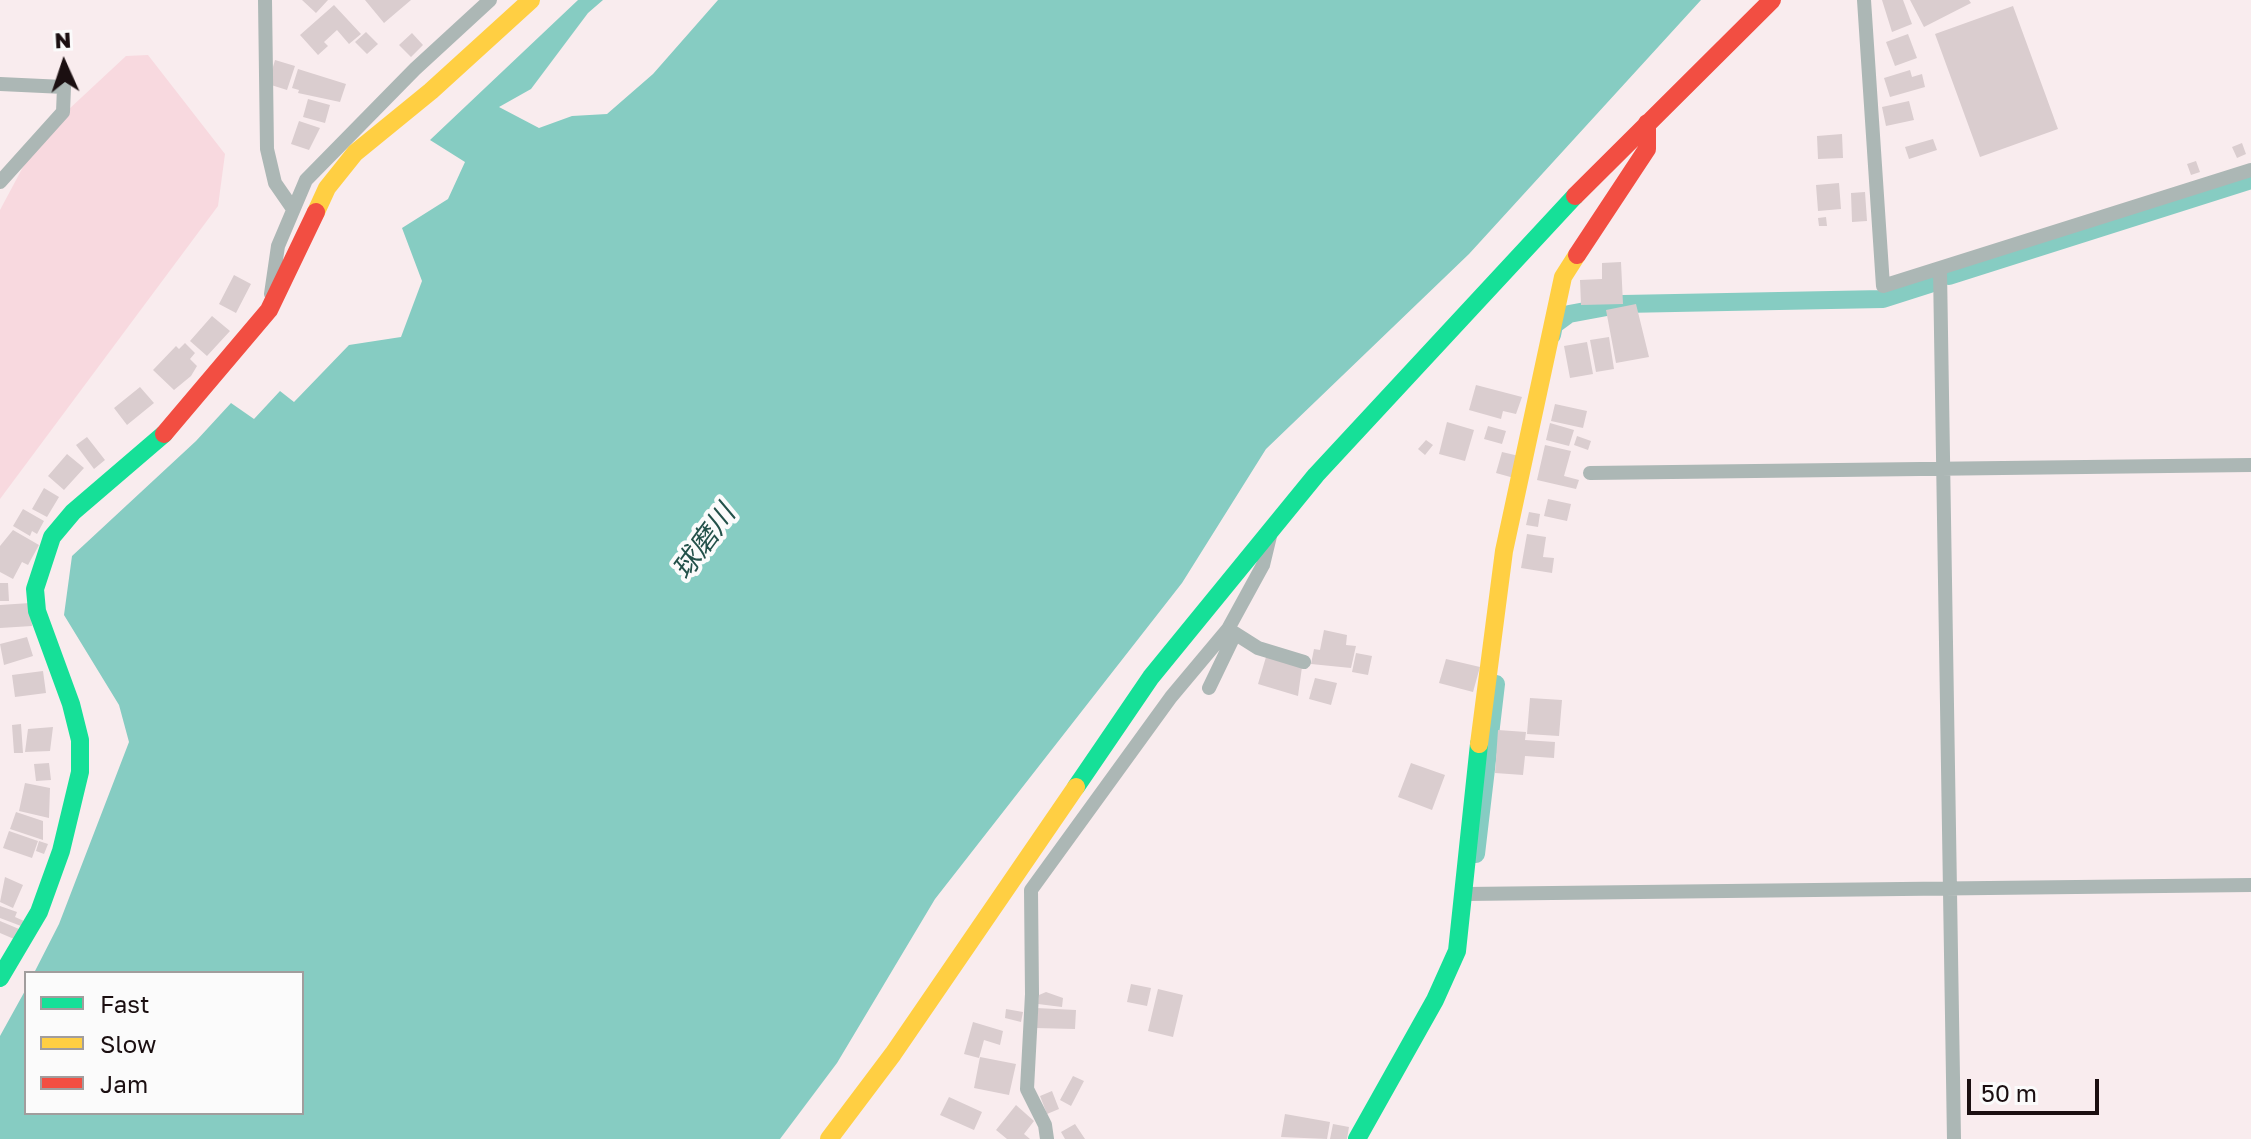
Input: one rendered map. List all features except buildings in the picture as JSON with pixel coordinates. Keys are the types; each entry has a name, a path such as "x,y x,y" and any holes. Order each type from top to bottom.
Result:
{"street":[{"path":"265,0 267,149 275,183 293,209"},
{"path":"269,310 278,246 306,180 415,69 490,0"},
{"path":"0,978 39,912 61,851 80,772 80,740 71,704 37,611 35,589 52,537 73,512 168,431 269,310 327,188 355,153 431,91 531,0"},
{"path":"829,1139 902,1041 1151,677 1316,475 1464,313 1647,123 1772,0"},
{"path":"1864,0 1883,286 2251,170"},
{"path":"0,84 64,87 63,112 0,182"},
{"path":"1357,1139 1395,1075 1457,951 1481,726 1504,551 1563,277 1647,149 1647,123"},
{"path":"1940,270 1954,1139"},
{"path":"1590,473 2251,465"},
{"path":"1209,688 1231,631 1263,565 1271,530"},
{"path":"1231,631 1258,648 1304,662"},
{"path":"1047,1139 1045,1125 1027,1089 1032,994 1031,890 1171,697 1231,631"},
{"path":"1465,894 2251,885"}],"shaded area":[{"path":"148,55 225,154 218,206 0,499 0,210 39,137 126,56"}],"water":[{"name":"球磨川","path":"578,0 603,0 588,13 531,89 499,107 539,128 572,116 607,114 653,74 718,0 1701,0 1469,254 1266,449 1182,583 935,899 837,1063 780,1139 0,1139 0,1036 24,993 24,1115 304,1115 304,971 35,971 59,924 129,742 119,705 64,615 72,556 196,441 231,403 254,419 280,391 294,402 349,345 401,337 422,281 402,228 448,199 465,162 430,140"}],"waterway":[{"path":"1949,276 2251,180"},
{"path":"1552,335 1554,325 1569,314 1623,304 1883,299 1930,284"},
{"path":"1476,854 1496,684"}],"traffic: fast":[{"path":"1076,787 1151,677 1316,475 1575,196"},
{"path":"0,978 39,912 61,851 80,772 80,740 71,704 37,611 35,589 52,537 73,512 164,434"},
{"path":"1357,1139 1435,1000 1457,951 1479,744"}],"traffic: slow":[{"path":"316,212 327,188 355,153 431,91 531,0"},
{"path":"1479,744 1504,551 1563,277 1577,255"},
{"path":"829,1139 893,1054 1076,787"}],"traffic: jam":[{"path":"1575,196 1772,0"},
{"path":"1577,255 1647,149 1647,123"},
{"path":"164,434 269,310 316,212"}]}
